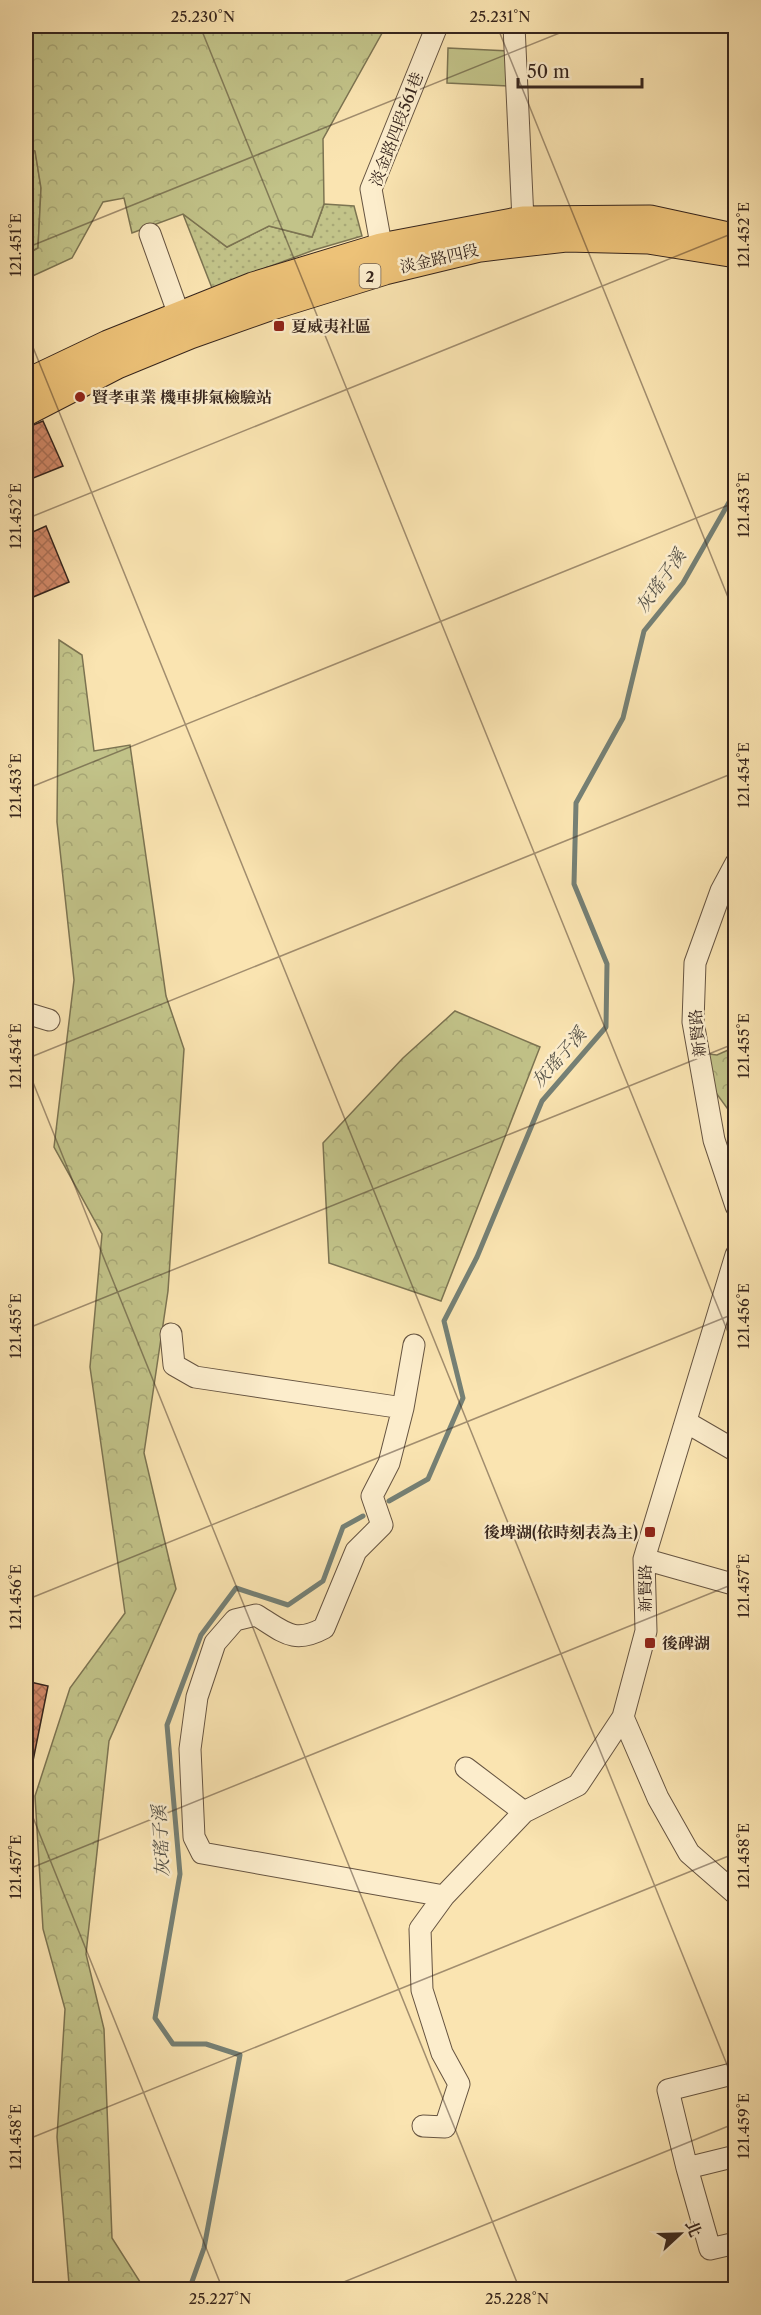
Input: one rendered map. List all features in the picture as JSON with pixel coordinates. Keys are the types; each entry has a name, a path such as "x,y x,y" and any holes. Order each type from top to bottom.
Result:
{"main road":[{"name":"淡金路四段","path":"26,383 108,344 253,286 383,259 523,220 651,219 735,238"},
{"name":"淡金路四段","path":"26,412 117,365 190,335 272,306 383,259 566,238 648,240 735,254"}],"street":[{"name":"淡金路四段561巷","path":"383,259 370,189 437,26"},
{"path":"514,26 523,220"},
{"path":"150,234 179,315"},
{"name":"新賢路","path":"735,863 721,891 695,963 693,1022 714,1140 735,1206"},
{"path":"26,1013 49,1020"},
{"name":"新賢路","path":"423,2126 446,2127 459,2084 442,2053 422,1990 420,1929 444,1896 524,1812 578,1785 623,1717 646,1631 644,1559 735,1255"},
{"path":"171,1334 174,1365 195,1377 403,1408"},
{"path":"414,1345 403,1408 389,1463 372,1496 382,1525 356,1551 324,1628 310,1636 291,1636 256,1615 235,1620 215,1643 197,1697 190,1749 194,1837 202,1853 444,1896"},
{"path":"686,1422 735,1451"},
{"path":"644,1559 735,1584"},
{"path":"623,1717 658,1798 689,1853 735,1894"},
{"path":"466,1768 524,1812"},
{"path":"735,2073 668,2090 710,2249 735,2243"},
{"path":"687,2168 735,2156"}],"green space":[{"path":"26,26 386,26 323,139 324,204 312,237 269,226 227,247 183,214 132,233 124,198 103,202 72,258 26,279 26,255 38,248 41,188 35,151 26,148"},
{"path":"448,48 509,51 508,86 447,83"},
{"path":"26,148 35,150 41,188 38,248 26,255"},
{"path":"324,204 354,206 362,236 314,250 212,288 183,214 227,247 269,226 312,237"},
{"path":"59,640 82,655 94,751 130,745 166,996 184,1049 168,1291 144,1453 176,1589 109,1741 86,1954 104,2029 112,2238 142,2285 137,2289 63,2289 69,2284 57,2137 65,2009 43,1929 35,1796 70,1688 125,1613 90,1367 102,1234 54,1147 74,980 57,822"},
{"path":"455,1011 540,1047 441,1301 329,1263 323,1143 403,1058"},
{"path":"735,1047 735,1119 711,1086 700,1053 717,1055"}],"building":[{"path":"43,421 63,466 26,481 26,428"},
{"path":"46,526 69,582 26,600 26,535"},
{"path":"26,1681 48,1686 32,1766 26,1765"}],"waterway":[{"name":"灰瑤子溪","path":"389,1501 428,1479 463,1398 444,1321 477,1257 542,1101 606,1027 607,964 574,884 576,803 623,718 644,631 683,583 736,490"},
{"name":"灰瑤子溪","path":"189,2290 204,2248 240,2055 206,2044 173,2044 155,2018 180,1874 167,1725 201,1635 236,1588 288,1605 323,1581 343,1527 363,1516"}],"place":[{"name":"夏威夷社區","path":"279,326"},
{"name":"賢孝車業 機車排氣檢驗站","path":"80,397"},
{"name":"後埤湖(依時刻表為主)","path":"650,1532"},
{"name":"後碑湖","path":"650,1643"}]}
